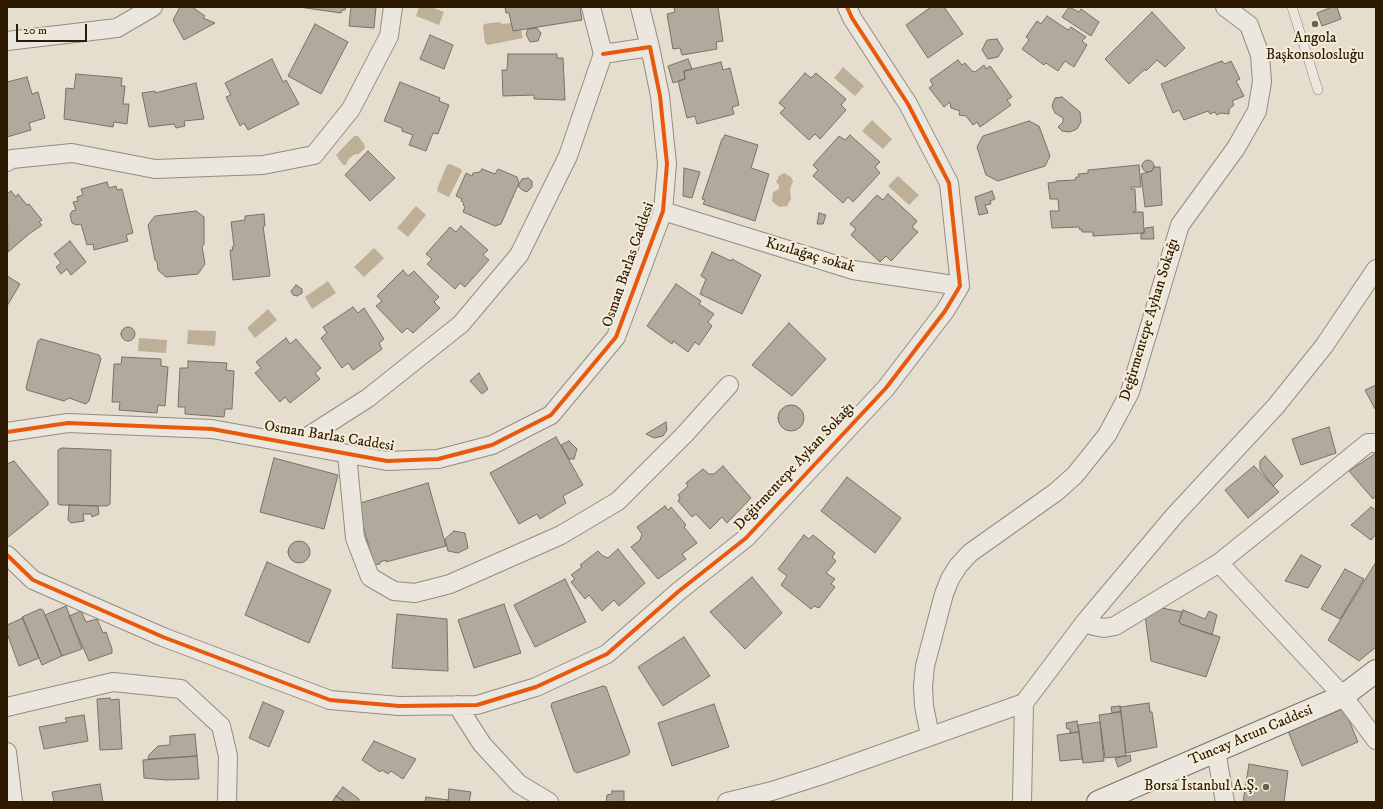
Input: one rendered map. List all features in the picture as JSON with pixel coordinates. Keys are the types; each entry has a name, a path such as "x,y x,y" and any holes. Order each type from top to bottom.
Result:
{"street":[{"path":"7,41 117,28 153,7"},
{"path":"7,162 12,159 72,153 155,169 263,165 314,155 351,109 389,36 393,7"},
{"path":"591,7 603,54 650,47"},
{"name":"Osman Barlas Caddesi","path":"7,432 68,423 212,429 387,461 438,459 492,445 550,415 616,338 663,211 666,164 660,96 640,7"},
{"path":"848,7 852,18 908,104 949,183 960,286"},
{"name":"Değirmentepe Ayhan Sokağı","path":"930,736 924,706 923,686 926,666 944,594 950,579 958,566 970,553 1056,492 1075,475 1107,435 1130,392 1180,225 1236,148 1257,110 1262,82 1260,55 1249,25 1225,7"},
{"name":"Osman Barlas Caddesi","path":"296,444 368,398 461,324 519,255 568,156 603,54"},
{"name":"Kızılağaç sokak","path":"663,211 853,270 960,286"},
{"path":"727,802 772,791 822,775 1024,703 1085,622 1174,516 1276,406 1324,346 1376,269"},
{"name":"Değirmentepe Aykan Sokağı","path":"7,555 33,580 163,637 330,700 399,706 477,705 536,687 607,654 679,591 746,538 886,388 945,311 960,286"},
{"path":"347,454 356,538 370,577 394,591 415,593 450,584 561,536 618,501 685,434 729,385"},
{"path":"1085,622 1104,628 1115,626 1219,563 1368,443 1376,443"},
{"path":"1219,563 1342,696 1376,740"},
{"name":"Tuncay Artun Caddesi","path":"1098,802 1342,696 1376,671"},
{"path":"7,707 113,682 181,690 221,726 228,756 227,802"},
{"path":"1022,802 1024,703"},
{"path":"458,705 482,744 519,784 549,802"},
{"path":"1216,751 1225,802"},
{"path":"7,752 13,802"}],"lane":[{"path":"1292,7 1318,90"}],"shaded area":[{"path":"419,7 431,7 444,12 439,25 416,16"},
{"path":"499,22 502,24 512,23 513,31 521,30 523,38 488,45 485,43 484,24"},
{"path":"843,67 864,86 855,96 834,78"},
{"path":"872,120 892,139 883,149 862,131"},
{"path":"354,136 358,136 365,148 359,154 353,155 348,160 346,165 343,165 336,155"},
{"path":"450,164 461,169 462,171 449,197 438,192 437,189 447,165"},
{"path":"784,173 791,177 793,181 790,190 791,199 787,206 779,207 772,201 773,192 779,189 779,185 776,182 779,176"},
{"path":"898,176 919,195 909,205 888,186"},
{"path":"416,206 426,215 408,237 397,228"},
{"path":"374,248 384,258 364,277 354,267"},
{"path":"328,281 336,293 312,309 305,297"},
{"path":"268,309 277,320 255,338 247,328"},
{"path":"188,330 216,331 215,346 187,344"},
{"path":"139,338 167,340 166,353 138,351"}],"building":[{"path":"180,7 192,7 205,16 203,18 215,23 184,40 173,20"},
{"path":"299,7 346,7 341,13"},
{"path":"351,7 376,7 374,28 349,26"},
{"path":"505,7 580,7 582,20 513,31 509,13 506,13"},
{"path":"674,7 718,7 723,41 716,42 717,49 682,55 680,48 673,49 667,14 675,12"},
{"path":"931,7 944,7 963,34 928,58 906,25"},
{"path":"1069,7 1079,12 1081,9 1099,22 1091,36 1062,17"},
{"path":"1332,7 1337,7 1341,19 1322,26 1317,13"},
{"path":"1152,12 1185,48 1165,67 1157,60 1129,84 1105,59"},
{"path":"1047,16 1068,30 1071,27 1086,37 1082,41 1087,45 1074,67 1065,61 1058,71 1046,63 1044,65 1022,49 1029,40 1026,37 1037,21 1041,24"},
{"path":"315,24 348,42 321,94 288,76"},
{"path":"537,28 541,33 538,41 530,42 526,34 528,29"},
{"path":"430,35 453,45 444,69 420,59"},
{"path":"997,39 1003,49 998,57 988,59 982,50 987,40"},
{"path":"508,54 557,54 557,58 563,58 565,100 534,99 534,95 503,96 502,70 507,70"},
{"path":"272,59 283,82 286,80 299,104 248,130 244,123 240,126 226,97 231,95 225,83"},
{"path":"688,59 692,69 684,71 685,79 673,83 668,66"},
{"path":"958,60 962,65 965,63 972,71 975,72 984,65 986,69 990,66 1012,97 1007,100 1011,105 980,127 977,122 973,125 966,116 959,115 960,111 951,108 950,102 944,107 929,88 933,85 930,80"},
{"path":"1222,61 1225,64 1231,61 1240,79 1236,81 1244,96 1232,101 1234,105 1229,109 1229,114 1221,113 1217,115 1215,112 1210,114 1208,111 1184,120 1179,110 1173,113 1161,84"},
{"path":"721,62 723,70 730,68 739,105 732,107 734,114 697,124 695,116 687,118 678,81 685,79 684,71"},
{"path":"805,73 811,78 816,73 846,99 841,105 846,110 820,139 815,134 809,140 780,113 785,108 779,103"},
{"path":"76,74 122,78 121,86 125,86 123,104 129,104 127,124 114,122 113,127 64,119 66,88 74,89"},
{"path":"27,77 32,94 38,92 45,118 29,123 31,130 7,137 7,82"},
{"path":"400,82 440,98 439,101 449,105 438,134 433,133 426,151 409,145 413,135 402,131 402,128 384,121"},
{"path":"196,83 204,119 184,121 185,126 176,128 174,124 149,127 142,93 155,91 155,93"},
{"path":"1062,97 1080,112 1081,122 1077,129 1070,132 1062,131 1058,127 1063,122 1063,118 1055,113 1052,106 1055,98"},
{"path":"1029,121 1039,126 1050,156 1045,166 998,181 986,175 977,147 983,136"},
{"path":"725,135 758,145 751,168 769,174 755,221 703,204 705,200 702,199 722,139"},
{"path":"850,135 880,162 875,167 880,173 853,202 848,197 843,203 813,176 818,170 813,165 839,136 845,140"},
{"path":"368,151 395,178 370,201 345,175"},
{"path":"1148,160 1152,162 1154,166 1152,170 1148,172 1144,170 1142,166 1144,162"},
{"path":"1139,165 1141,187 1131,187 1131,189 1135,189 1136,211 1133,212 1143,212 1144,233 1093,236 1093,232 1082,232 1082,229 1080,230 1079,227 1052,228 1050,211 1059,211 1058,199 1050,199 1048,183 1075,180 1076,177 1079,177 1078,174 1088,173 1088,170"},
{"path":"1154,167 1160,167 1162,205 1145,207 1141,174 1152,171"},
{"path":"684,168 700,172 692,198 683,196"},
{"path":"482,169 495,174 498,169 517,177 519,183 501,224 495,226 463,212 465,207 463,205 464,203 461,201 462,199 456,196 466,173 472,176 473,173 480,172"},
{"path":"528,178 532,181 532,187 527,192 518,186 522,179"},
{"path":"107,182 109,188 116,186 117,190 122,189 133,233 126,235 128,241 94,250 93,244 87,245 81,224 76,225 72,223 70,215 72,211 76,210 73,202 78,201 77,197 83,195 81,189"},
{"path":"11,191 16,197 18,194 27,205 29,204 42,220 39,222 42,225 8,252 7,194"},
{"path":"992,191 995,199 990,201 991,204 985,205 988,213 979,215 975,197"},
{"path":"888,194 917,221 912,227 918,232 891,261 886,256 880,262 851,235 856,229 850,224 877,195 883,200"},
{"path":"196,211 204,217 204,244 202,247 205,264 198,274 166,277 158,270 148,225 155,216"},
{"path":"819,213 826,215 823,224 817,224"},
{"path":"264,214 265,226 263,226 270,276 233,280 230,250 233,250 232,247 234,246 231,222 245,220 245,216"},
{"path":"461,226 488,250 483,255 489,260 465,287 460,283 455,289 427,264 432,259 426,254 450,227 456,232"},
{"path":"1153,227 1154,239 1141,239 1141,233 1144,233 1145,228"},
{"path":"70,241 86,262 71,275 67,269 61,274 56,267 61,263 54,254"},
{"path":"712,252 731,261 732,259 761,275 742,314 700,294 706,279 701,276"},
{"path":"403,270 408,276 414,271 439,297 434,302 440,308 413,333 407,328 402,333 376,306 382,301 377,296"},
{"path":"7,276 20,284 7,306"},
{"path":"676,284 701,301 699,304 714,314 708,322 712,326 699,345 695,342 688,352 673,341 672,344 647,326"},
{"path":"296,285 302,289 302,293 297,296 293,295 291,291"},
{"path":"353,307 358,313 364,308 384,339 379,343 382,349 353,370 348,363 342,368 321,338 327,333 323,327"},
{"path":"789,323 826,359 792,396 752,365"},
{"path":"128,327 133,329 135,334 133,339 128,341 123,339 121,334 123,329"},
{"path":"286,338 290,344 296,339 321,368 315,373 320,379 290,403 285,397 280,402 255,373 261,368 256,362"},
{"path":"41,339 99,355 101,359 89,401 86,404 69,398 64,401 27,390 26,388 38,341"},
{"path":"122,357 161,359 161,366 168,367 165,406 158,405 157,413 119,410 120,402 112,402 114,364 121,364"},
{"path":"188,361 227,363 226,370 234,371 232,409 225,409 224,417 185,414 185,407 178,407 180,368 188,368"},
{"path":"479,373 488,389 482,394 470,381"},
{"path":"1376,385 1376,408 1375,409 1365,390"},
{"path":"791,405 800,409 804,418 800,427 791,431 782,427 778,418 782,409"},
{"path":"666,422 667,430 663,436 654,438 646,434"},
{"path":"1329,427 1336,453 1301,465 1292,439"},
{"path":"556,437 583,485 563,496 566,503 540,519 537,514 519,524 490,473"},
{"path":"569,441 577,449 574,459 569,459 561,445"},
{"path":"62,448 111,450 110,504 107,506 58,504 58,450"},
{"path":"1376,453 1376,495 1373,499 1349,471"},
{"path":"1265,456 1283,476 1273,486 1260,469 1260,461"},
{"path":"274,458 338,475 324,529 260,512"},
{"path":"14,461 48,502 48,505 7,538 7,464"},
{"path":"723,466 751,498 727,523 722,517 710,529 696,514 692,517 678,501 680,498 678,495 688,486 686,483 703,469 709,474 714,474"},
{"path":"1254,466 1279,492 1248,518 1225,490"},
{"path":"847,477 901,518 875,553 821,511"},
{"path":"428,483 446,546 386,562 386,560 380,562 380,564 374,565 357,504"},
{"path":"69,505 98,506 99,514 92,517 91,514 83,514 84,521 71,523 68,520"},
{"path":"665,506 668,510 671,507 686,525 684,527 697,543 682,554 686,559 658,579 631,547 640,540 642,534 637,527"},
{"path":"1371,507 1376,510 1376,534 1371,540 1351,525"},
{"path":"454,531 465,533 468,548 458,553 448,551 445,539"},
{"path":"804,535 809,539 813,535 835,553 832,557 836,561 826,573 835,579 831,584 835,587 819,608 814,606 811,609 781,585 787,576 778,569"},
{"path":"299,541 307,544 310,552 307,560 299,563 291,560 288,552 291,544"},
{"path":"618,549 645,583 619,606 614,600 602,611 589,595 585,599 571,582 575,579 571,575 582,567 580,565 598,551 603,556 608,558"},
{"path":"1301,555 1321,566 1308,588 1285,581"},
{"path":"267,562 331,590 309,643 245,615"},
{"path":"1376,562 1376,647 1359,661 1328,640"},
{"path":"1345,569 1364,579 1340,619 1321,609"},
{"path":"752,577 782,613 745,649 710,612"},
{"path":"565,579 586,622 535,647 514,605"},
{"path":"504,604 521,653 474,668 458,620"},
{"path":"66,606 82,649 62,656 45,615"},
{"path":"1157,607 1182,612 1179,622 1181,624 1220,637 1206,677 1151,661 1145,615"},
{"path":"40,609 43,610 62,656 42,665 22,617"},
{"path":"1183,610 1205,619 1209,611 1217,615 1212,635 1181,624 1179,622"},
{"path":"81,611 86,622 97,619 103,633 106,632 112,653 89,661 69,616"},
{"path":"397,614 447,619 448,671 392,668"},
{"path":"23,618 39,658 19,666 7,633 7,625"},
{"path":"684,637 710,676 663,706 638,667"},
{"path":"603,686 606,687 630,752 628,755 577,773 574,771 551,706 552,703"},
{"path":"110,698 111,700 119,699 122,749 100,750 97,699"},
{"path":"263,702 284,711 269,747 249,738"},
{"path":"1149,703 1150,712 1152,712 1157,747 1126,753 1120,707"},
{"path":"714,704 729,747 672,766 658,723"},
{"path":"1120,706 1121,711 1112,713 1111,707"},
{"path":"1344,708 1358,742 1302,766 1288,731"},
{"path":"1121,712 1126,756 1105,758 1099,715"},
{"path":"84,715 88,741 44,749 39,727 67,722 65,718"},
{"path":"1077,721 1079,732 1070,733 1070,729 1067,729 1066,723"},
{"path":"1100,722 1104,761 1083,763 1078,725"},
{"path":"1079,732 1082,759 1060,761 1057,735"},
{"path":"195,734 197,756 148,759 149,755 158,746 170,745 170,736"},
{"path":"374,741 416,759 403,779 391,771 388,774 382,770 380,772 362,760"},
{"path":"1130,755 1131,761 1118,767 1115,758"},
{"path":"197,756 199,779 166,780 144,778 143,760"},
{"name":"Borsa İstanbul A.Ş.","path":"1249,764 1288,771 1284,802 1243,802"},
{"path":"100,784 103,802 54,802 52,792"},
{"path":"343,787 359,799 359,802 345,802 336,796"},
{"path":"449,789 471,792 469,802 448,802"},
{"path":"612,791 624,791 624,802 606,802 607,795 612,794"},
{"path":"336,796 345,802 332,802"},
{"path":"426,797 448,800 448,802 425,802"}],"cycle path":[{"path":"7,555 33,580 163,637 330,700 399,706 477,705 536,687 607,654 679,591 746,538 886,388 945,311 960,286 949,183 908,104 852,18 847,7"},
{"path":"7,432 68,423 212,429 387,461 438,459 492,445 551,415 616,337 663,211 667,164 660,96 650,47 603,54"}],"place":[{"name":"Angola Başkonsolosluğu","path":"1315,24"},
{"name":"Borsa İstanbul A.Ş.","path":"1266,787"}]}
